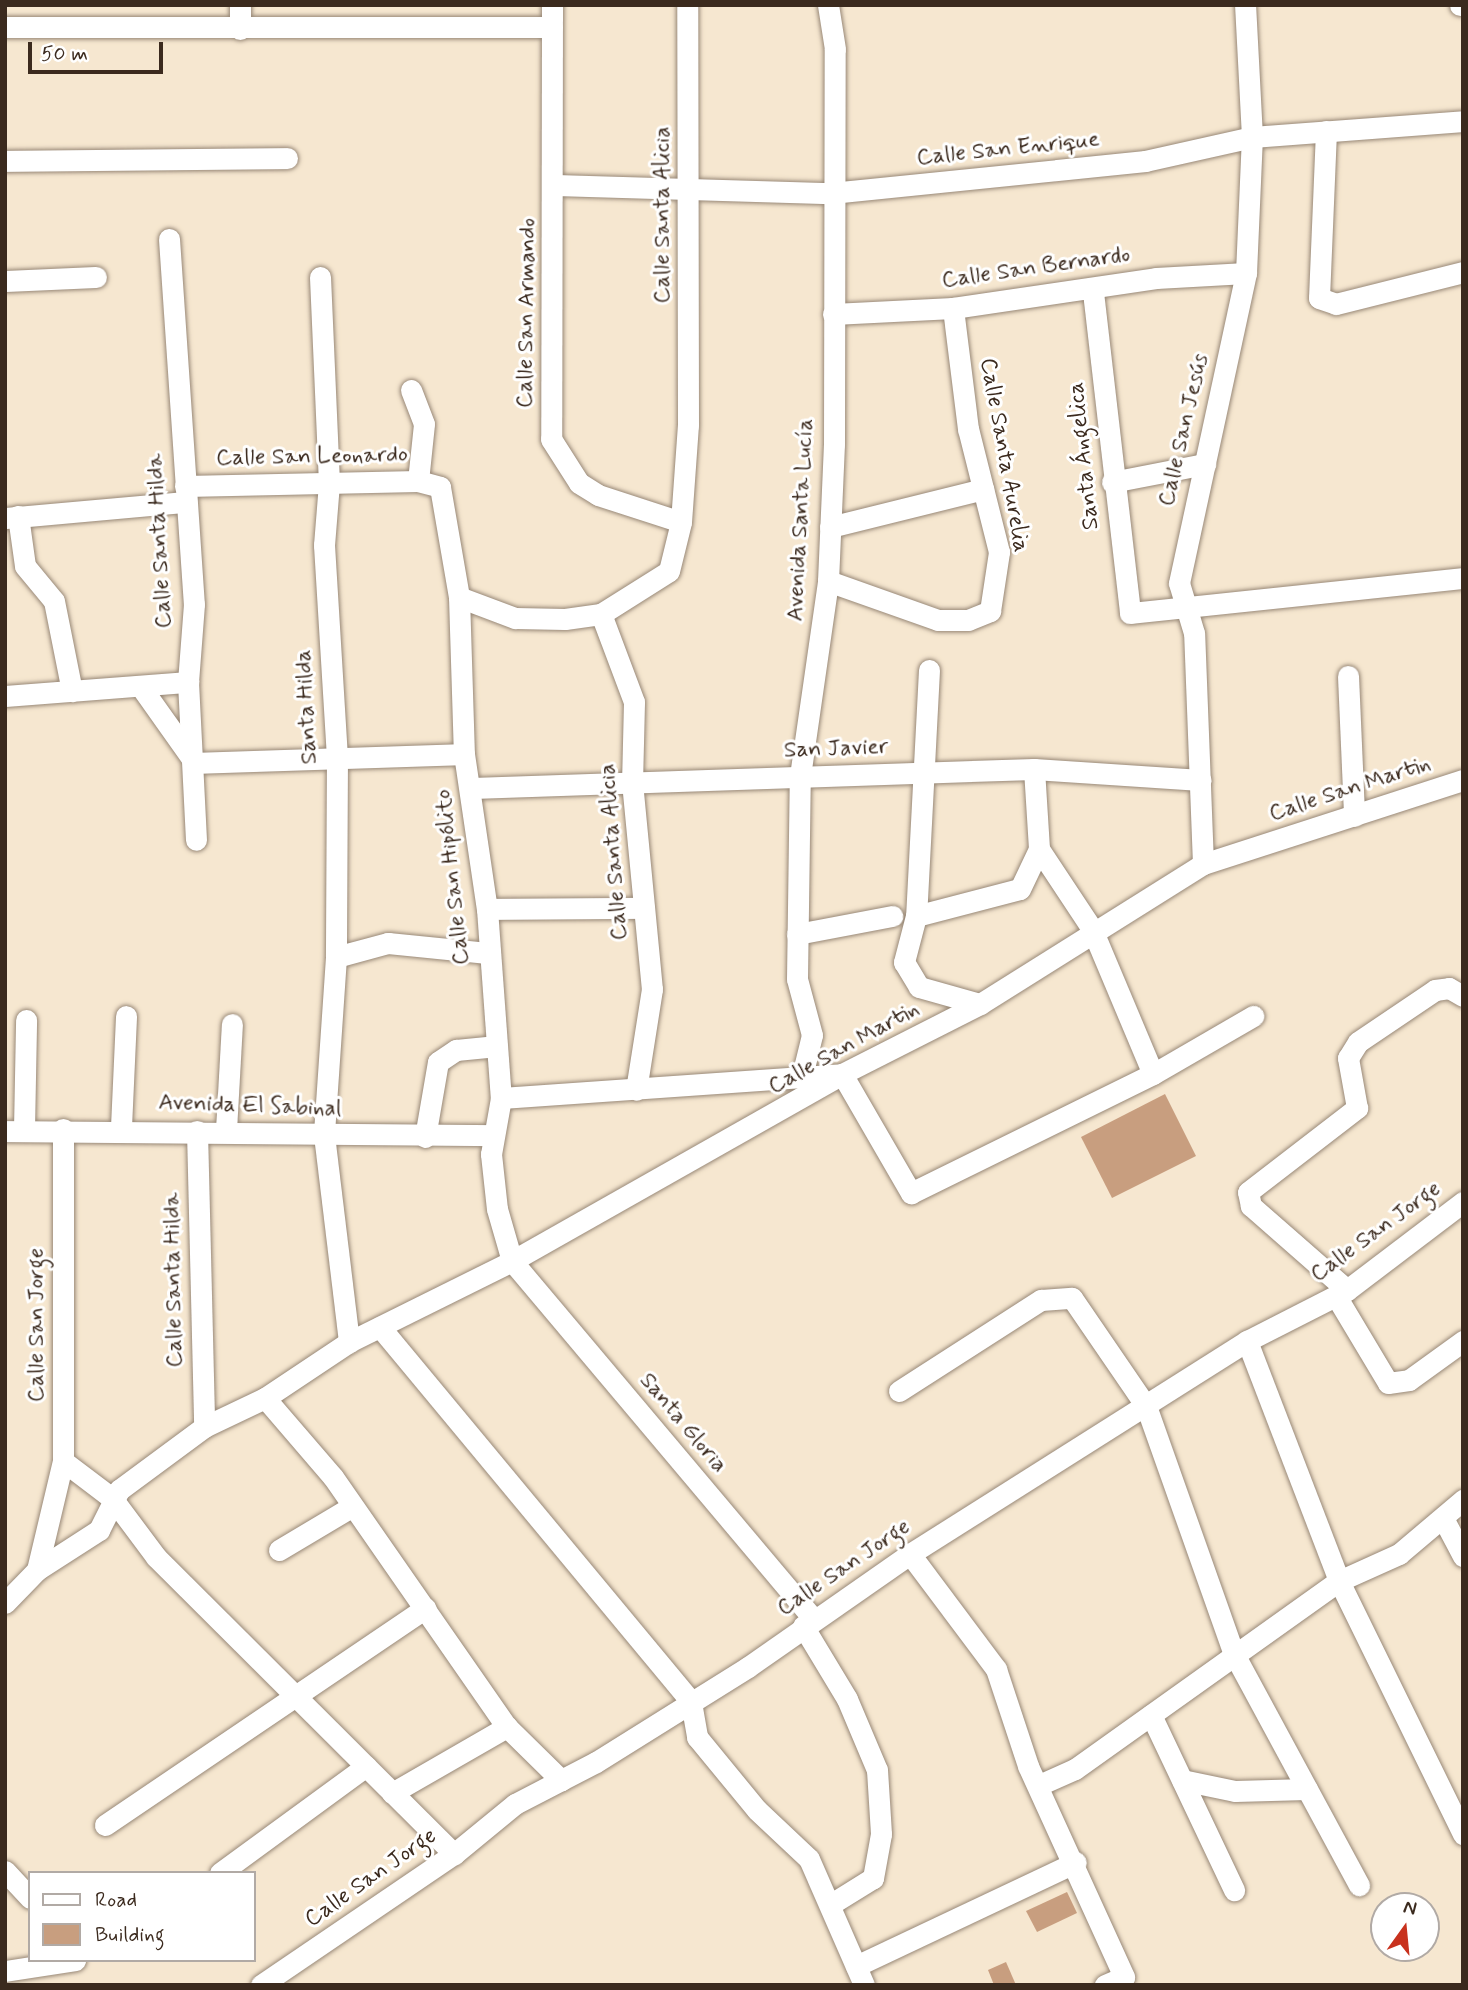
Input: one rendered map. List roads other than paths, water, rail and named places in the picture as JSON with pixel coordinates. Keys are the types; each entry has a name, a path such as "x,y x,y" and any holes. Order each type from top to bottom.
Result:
{"street":[{"path":"240,5 240,29"},
{"name":"Calle San Armando","path":"552,5 555,185 551,439 579,482 598,495 681,522"},
{"name":"Calle Santa Alicia","path":"636,1090 652,989 632,782 634,702 601,614 669,571 681,522 688,425 691,187 687,5"},
{"name":"Avenida Santa Lucía","path":"802,1076 812,1035 799,989 797,934 800,776 828,581 830,527 833,314 831,193 835,49 828,5"},
{"name":"Calle San Jesús","path":"1203,864 1191,607 1179,583 1246,273 1252,137 1245,5"},
{"path":"5,27 552,27"},
{"name":"Calle San Enrique","path":"555,185 831,193 1145,160 1252,137 1463,121"},
{"path":"1326,131 1319,298 1336,304 1463,272"},
{"path":"5,161 288,158"},
{"name":"Calle Santa Hilda","path":"169,239 194,604 188,682 195,763 196,840"},
{"name":"Calle San Bernardo","path":"833,314 953,308 1093,292 1156,278 1246,273"},
{"path":"5,281 96,277"},
{"name":"Santa Hilda","path":"320,277 330,483 324,545 337,755 336,957 324,1135 349,1342"},
{"name":"Santa Ángelica","path":"1093,292 1112,482 1130,613 1191,607"},
{"name":"Calle Santa Aurelia","path":"828,581 938,620 968,620 990,611 999,552 968,429 953,308"},
{"path":"411,390 424,424 418,481"},
{"path":"1112,482 1205,464"},
{"name":"Calle San Leonardo","path":"12,517 186,494 330,483 418,481 440,487"},
{"name":"Calle San Hipólito","path":"440,487 459,597 464,754 487,909 488,953 501,1098 493,1135 496,1209 512,1261"},
{"path":"830,527 983,489"},
{"path":"12,517 25,566 54,601 72,691"},
{"path":"1191,607 1463,578"},
{"path":"459,597 515,618 601,614"},
{"path":"903,950 916,916 929,670"},
{"path":"1348,676 1354,816"},
{"path":"5,696 188,682"},
{"path":"141,687 195,763 337,755 464,754"},
{"path":"916,916 1020,889 1039,849 1034,769"},
{"name":"San Javier","path":"471,788 1034,769 1201,780"},
{"name":"Calle San Martin","path":"111,1498 204,1427 265,1398 349,1342 512,1261 767,1121 842,1074 980,1004 1092,929 1203,864 1463,780"},
{"path":"1039,849 1092,929 1153,1074"},
{"path":"797,934 892,916 918,886"},
{"path":"487,909 644,908"},
{"path":"892,916 919,987 980,1004"},
{"path":"336,957 388,943 488,953"},
{"path":"1463,996 1449,988 1435,990 1358,1042 1348,1058 1357,1108 1248,1192 1251,1206 1342,1293 1388,1383 1409,1380 1463,1341"},
{"path":"121,1128 126,1016"},
{"path":"501,1098 842,1074 911,1193 1153,1074 1253,1016"},
{"path":"14,1130 26,1020"},
{"path":"226,1130 232,1024"},
{"path":"425,1137 438,1062 456,1050 497,1046"},
{"path":"767,1080 767,1121"},
{"name":"Avenida El Sabinal","path":"14,1130 121,1128 425,1137 493,1135"},
{"name":"Calle San Jorge","path":"37,1570 63,1461 63,1129"},
{"name":"Calle Santa Hilda","path":"197,1131 204,1427"},
{"name":"Calle San Jorge","path":"261,1985 454,1854 515,1804 561,1780 691,1702 910,1554 1247,1341 1342,1293 1463,1202"},
{"name":"Santa Gloria","path":"512,1261 808,1622 847,1699 877,1770 881,1834 873,1878 831,1904"},
{"path":"899,1391 1057,1295 1072,1298 1146,1406 1234,1654 1359,1885"},
{"path":"380,1327 691,1702 697,1737 757,1810 809,1859 860,1975 1076,1862"},
{"path":"1247,1341 1339,1581 1463,1834"},
{"path":"265,1398 333,1477 351,1507 426,1608 507,1727 561,1780"},
{"path":"63,1461 111,1498 156,1557 454,1854"},
{"path":"5,1603 37,1570 99,1530 111,1498"},
{"path":"1039,1785 1074,1769 1339,1581 1398,1555 1444,1520 1463,1500"},
{"path":"279,1550 351,1507"},
{"path":"1444,1520 1463,1556"},
{"path":"910,1554 988,1653 1039,1785 1076,1862 1119,1982"},
{"path":"105,1825 299,1699 426,1608"},
{"path":"1151,1715 1234,1890"},
{"path":"392,1793 507,1727"},
{"path":"223,1871 366,1766"},
{"path":"1182,1780 1235,1791 1307,1789"},
{"path":"5,1871 28,1896"},
{"path":"5,1971 62,1962"}]}
